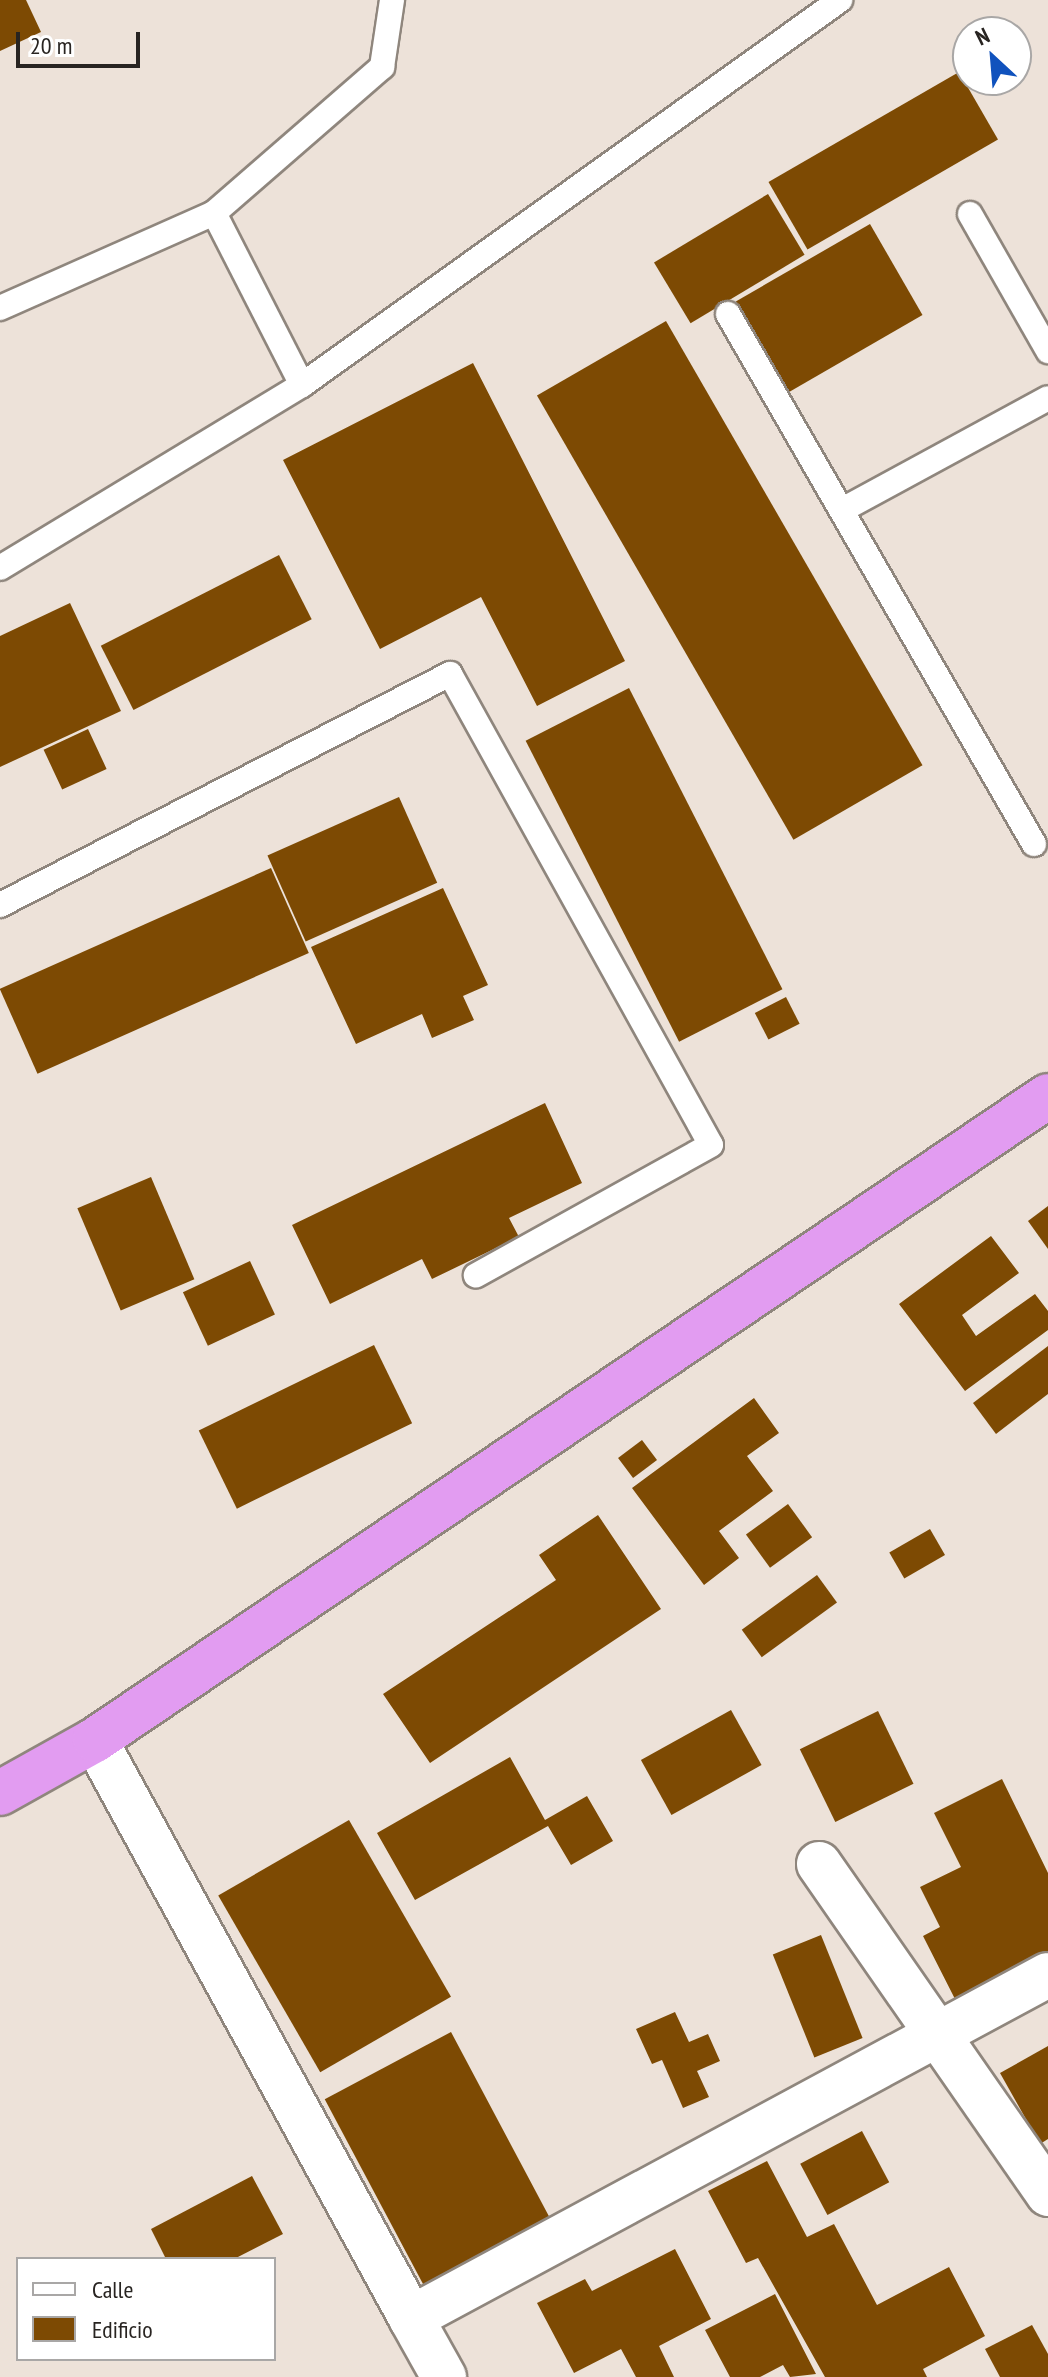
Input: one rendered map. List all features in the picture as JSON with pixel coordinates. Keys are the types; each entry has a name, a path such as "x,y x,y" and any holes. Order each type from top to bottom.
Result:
{"highway":[{"path":"0,1793 95,1740 1048,1096"}],"street":[{"path":"95,1740 411,2318 432,2373"},
{"path":"819,1864 1048,2194"},
{"path":"411,2318 1048,1975"}],"lane":[{"path":"0,308 214,213 382,67 392,0"},
{"path":"0,568 302,385 840,0"},
{"path":"214,213 302,385"},
{"path":"970,214 1048,351"},
{"path":"728,314 1034,844"},
{"path":"842,510 1048,398"},
{"path":"0,905 450,674 711,1145 476,1275"}],"building":[{"path":"0,0 26,0 41,32 0,51"},
{"path":"952,76 952,96 973,96 998,140 807,250 768,182"},
{"path":"768,194 805,255 691,323 654,263"},
{"path":"870,224 922,315 788,392 736,302"},
{"path":"666,321 922,765 793,840 537,396"},
{"path":"473,363 625,661 537,706 481,597 380,649 283,460"},
{"path":"279,555 312,619 133,710 101,646"},
{"path":"70,603 121,711 0,767 0,636"},
{"path":"629,688 782,989 679,1042 526,741"},
{"path":"88,729 107,769 62,790 44,750"},
{"path":"399,797 437,883 306,941 267,856"},
{"path":"271,868 309,953 38,1074 0,989"},
{"path":"443,888 488,985 463,996 474,1020 432,1038 422,1014 356,1044 311,947"},
{"path":"786,997 800,1024 768,1040 755,1013"},
{"path":"545,1103 582,1183 509,1218 519,1237 432,1279 422,1259 330,1304 292,1225"},
{"path":"151,1177 194,1279 121,1310 77,1208"},
{"path":"1048,1206 1048,1249 1028,1221"},
{"path":"991,1236 1019,1273 962,1315 976,1336 1035,1294 1048,1311 1048,1330 965,1391 899,1304"},
{"path":"250,1261 275,1314 208,1346 183,1292"},
{"path":"374,1345 412,1423 237,1509 199,1430"},
{"path":"1048,1346 1048,1394 996,1434 973,1403"},
{"path":"754,1398 779,1433 747,1456 773,1491 719,1531 739,1558 704,1585 632,1488"},
{"path":"642,1440 657,1460 633,1478 618,1458"},
{"path":"788,1504 812,1537 770,1568 746,1535"},
{"path":"598,1515 661,1609 430,1763 383,1694 556,1580 539,1555"},
{"path":"930,1529 945,1555 904,1578 889,1552"},
{"path":"817,1575 837,1603 762,1657 742,1630"},
{"path":"731,1710 762,1765 671,1815 641,1760"},
{"path":"878,1711 914,1784 835,1822 800,1749"},
{"path":"510,1757 545,1820 587,1796 613,1841 571,1865 548,1826 415,1900 377,1833"},
{"path":"1002,1779 1048,1873 1048,1955 956,2001 923,1936 940,1927 920,1887 961,1867 934,1813"},
{"path":"349,1820 451,1997 320,2072 218,1896"},
{"path":"821,1935 863,2038 814,2057 773,1954"},
{"path":"675,2012 689,2042 708,2034 720,2061 697,2071 709,2097 683,2108 662,2060 652,2064 636,2029"},
{"path":"451,2032 552,2223 426,2290 325,2099"},
{"path":"1048,2046 1048,2139 1040,2144 1000,2073"},
{"path":"862,2131 889,2182 827,2215 800,2164"},
{"path":"767,2161 807,2237 834,2224 877,2305 949,2267 985,2336 923,2369 927,2377 825,2377 758,2258 746,2263 708,2191"},
{"path":"252,2176 283,2234 238,2257 165,2257 151,2229"},
{"path":"675,2249 711,2319 659,2346 674,2377 636,2377 621,2349 574,2373 537,2303 585,2279 592,2291"},
{"path":"775,2294 816,2374 790,2377 783,2365 760,2377 730,2377 705,2330"},
{"path":"1032,2325 1048,2354 1048,2377 1000,2377 985,2349"}]}
